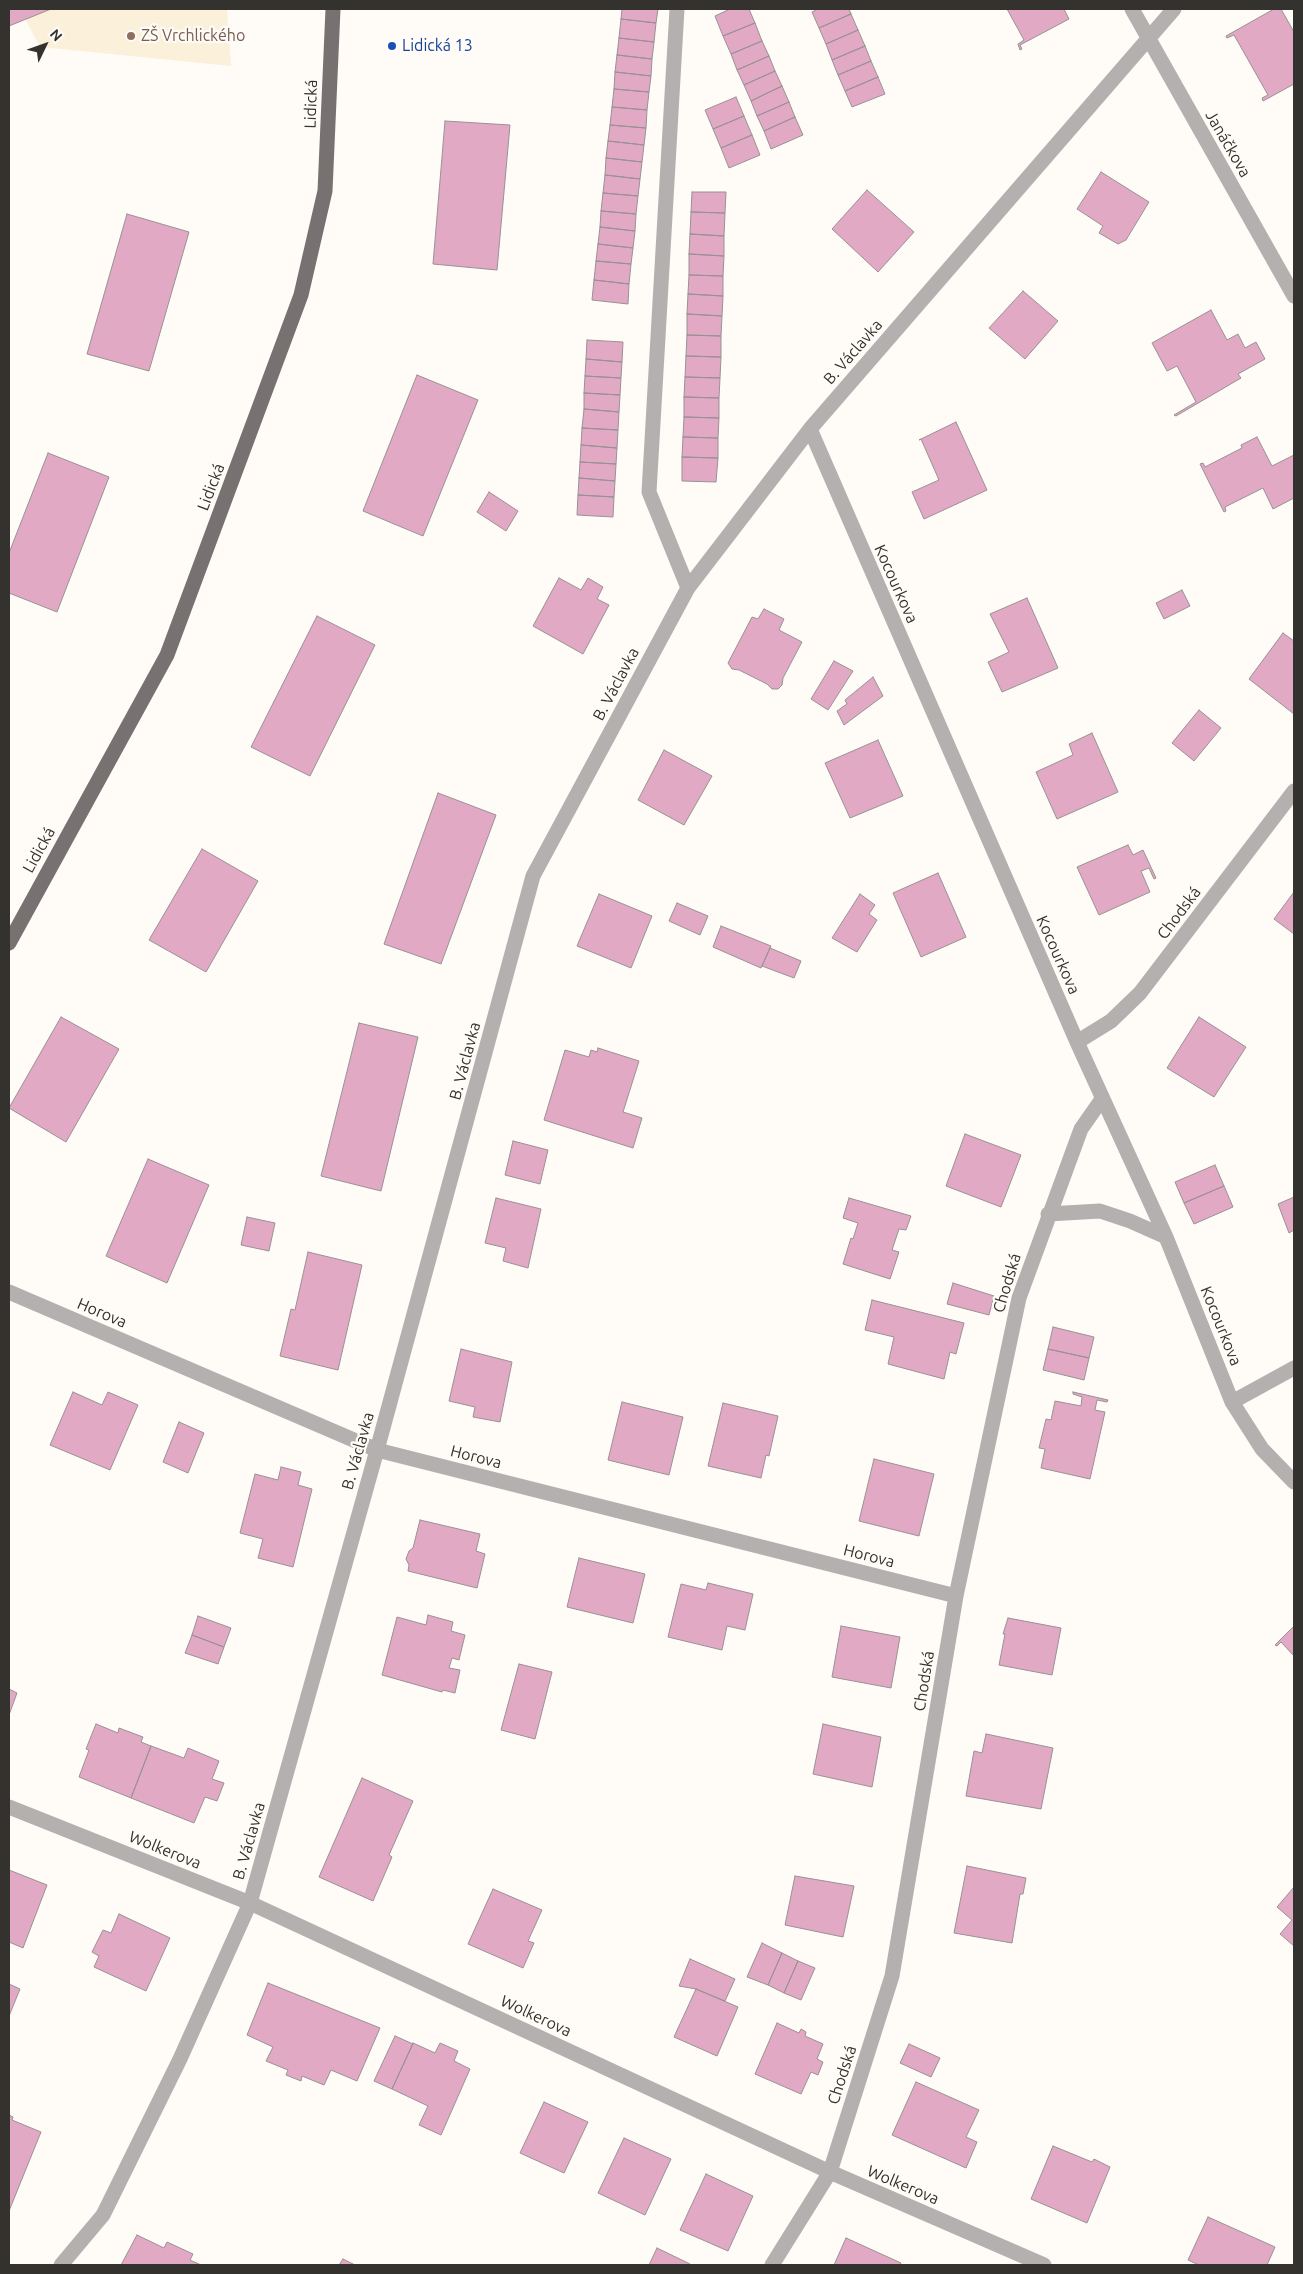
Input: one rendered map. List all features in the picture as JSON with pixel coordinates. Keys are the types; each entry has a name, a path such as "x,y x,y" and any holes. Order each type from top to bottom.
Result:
{"main road":[{"name":"Lidická","path":"9,943 166,655 301,295 325,191 332,9"}],"street":[{"path":"677,9 649,492 688,588"},
{"name":"Janáčkova","path":"1132,9 1294,296"},
{"name":"B. Václavka","path":"61,2265 103,2216 180,2059 250,1903 377,1450 533,876 688,588 810,429 1174,9"},
{"name":"Kocourkova","path":"810,429 1102,1099 1166,1237 1232,1402 1262,1450 1294,1482"},
{"name":"Chodská","path":"1077,1042 1111,1021 1140,993 1294,791"},
{"name":"Chodská","path":"772,2265 830,2172 892,1976 956,1596 1019,1298 1080,1129 1102,1099"},
{"path":"1048,1214 1100,1211 1130,1221 1166,1237"},
{"name":"Horova","path":"9,1292 377,1450 956,1596"},
{"path":"1232,1402 1294,1368"},
{"name":"Wolkerova","path":"9,1807 250,1903 830,2172 1044,2265"}],"shaded area":[{"name":"ZŠ Vrchlického","path":"9,9 227,9 231,66 40,47 25,19 9,26"}],"building":[{"path":"9,9 51,9 9,26"},
{"path":"622,9 658,9 656,23 621,19"},
{"path":"730,9 749,9 755,23 723,36 715,16"},
{"path":"818,9 849,9 851,14 819,28 812,12"},
{"path":"1007,9 1064,9 1069,19 1020,45 1022,49 1020,50 1018,44 1024,40"},
{"path":"1274,9 1281,9 1294,32 1294,84 1263,101 1262,98 1268,95 1234,35 1227,38 1226,36"},
{"path":"851,14 858,30 826,44 819,28"},
{"path":"621,19 656,23 654,42 619,38"},
{"path":"755,23 762,41 731,54 723,36"},
{"path":"858,30 865,46 832,60 826,44"},
{"path":"619,38 654,42 652,59 617,55"},
{"path":"762,41 769,56 737,70 731,54"},
{"path":"865,46 871,61 838,75 832,60"},
{"path":"617,55 652,59 651,76 615,72"},
{"path":"769,56 775,71 744,85 737,70"},
{"path":"871,61 878,77 845,91 838,75"},
{"path":"775,71 782,86 751,101 744,85"},
{"path":"615,72 651,76 649,92 614,89"},
{"path":"878,77 885,94 852,107 845,91"},
{"path":"782,86 789,102 757,116 751,101"},
{"path":"614,89 649,92 647,110 612,107"},
{"path":"736,97 744,116 713,129 705,110"},
{"path":"789,102 795,117 764,131 757,116"},
{"path":"612,107 647,110 646,128 610,125"},
{"path":"744,116 752,135 721,148 713,129"},
{"path":"795,117 803,135 771,149 764,131"},
{"path":"445,121 510,125 497,270 433,264"},
{"path":"610,125 646,128 644,145 608,141"},
{"path":"752,135 760,155 729,168 721,148"},
{"path":"608,141 644,145 642,162 606,158"},
{"path":"606,158 642,162 640,179 605,175"},
{"path":"1101,172 1149,202 1126,240 1118,244 1099,233 1103,226 1077,209"},
{"path":"605,175 640,179 638,196 603,193"},
{"path":"867,190 914,232 878,272 832,229"},
{"path":"692,192 726,192 725,213 691,212"},
{"path":"603,193 638,196 636,214 601,211"},
{"path":"601,211 636,214 635,231 600,227"},
{"path":"691,212 725,213 724,236 690,234"},
{"path":"127,214 189,232 149,371 87,354"},
{"path":"600,227 635,231 633,248 598,244"},
{"path":"690,234 724,236 724,256 689,254"},
{"path":"598,244 633,248 631,264 596,261"},
{"path":"689,254 724,256 723,276 689,275"},
{"path":"596,261 631,264 629,284 594,280"},
{"path":"689,275 723,276 723,296 688,294"},
{"path":"594,280 629,284 628,304 592,300"},
{"path":"1023,291 1058,321 1025,359 989,328"},
{"path":"688,294 723,296 722,316 687,314"},
{"path":"1211,310 1227,340 1238,334 1245,348 1256,342 1265,359 1238,374 1241,378 1176,416 1174,415 1196,402 1177,366 1167,371 1152,343"},
{"path":"687,314 722,316 721,336 687,335"},
{"path":"687,335 721,336 721,357 686,356"},
{"path":"587,340 623,342 622,362 586,359"},
{"path":"686,356 721,357 720,378 685,377"},
{"path":"586,359 622,362 621,378 585,376"},
{"path":"417,375 478,400 423,536 363,511"},
{"path":"585,376 621,378 620,395 584,393"},
{"path":"685,377 720,378 719,398 684,397"},
{"path":"584,393 620,395 619,412 584,409"},
{"path":"684,397 719,398 719,418 684,417"},
{"path":"584,409 619,412 618,430 582,428"},
{"path":"684,417 719,418 718,438 683,437"},
{"path":"956,422 987,490 924,519 912,492 939,480 921,439"},
{"path":"582,428 618,430 617,448 581,445"},
{"path":"683,437 718,438 718,458 682,457"},
{"path":"1257,437 1272,466 1294,455 1294,498 1273,509 1263,488 1225,507 1226,511 1224,512 1200,464 1203,463 1205,467 1242,448 1241,445"},
{"path":"581,445 617,448 616,464 580,462"},
{"path":"48,453 109,477 57,612 9,593 9,553"},
{"path":"682,457 718,458 716,482 682,481"},
{"path":"580,462 616,464 615,481 579,478"},
{"path":"579,478 615,481 614,497 578,495"},
{"path":"489,492 518,511 506,531 477,512"},
{"path":"578,495 614,497 613,517 577,515"},
{"path":"559,578 581,590 588,578 603,587 597,599 609,605 583,654 533,626"},
{"path":"1182,590 1190,606 1164,619 1156,603"},
{"path":"1027,598 1058,668 1002,692 988,662 1009,652 990,614"},
{"path":"764,609 784,619 779,630 802,642 783,678 782,685 778,689 772,689 767,684 739,670 732,669 728,663 752,617 758,619"},
{"path":"317,616 375,645 310,776 251,747"},
{"path":"1283,633 1294,641 1294,714 1249,679"},
{"path":"834,661 853,671 828,710 811,699"},
{"path":"873,677 883,696 844,725 837,711 847,704 845,700"},
{"path":"1199,710 1221,728 1194,761 1172,743"},
{"path":"1092,733 1118,792 1057,819 1036,772 1073,755 1069,744"},
{"path":"878,740 903,796 850,818 825,763"},
{"path":"664,750 712,776 684,825 638,800"},
{"path":"438,793 496,815 441,964 384,944"},
{"path":"1128,845 1133,855 1143,850 1156,878 1154,879 1149,868 1141,871 1150,892 1099,915 1077,867"},
{"path":"202,849 258,881 206,972 149,940"},
{"path":"938,873 966,937 921,957 893,893"},
{"path":"1294,892 1294,934 1274,919"},
{"path":"599,894 652,916 631,968 577,946"},
{"path":"860,894 875,905 869,914 877,920 857,952 832,938"},
{"path":"677,903 708,916 700,935 669,921"},
{"path":"721,926 771,946 761,968 713,947"},
{"path":"770,948 801,961 794,978 762,966"},
{"path":"61,1017 119,1049 66,1142 9,1108"},
{"path":"1199,1017 1246,1047 1214,1097 1167,1068"},
{"path":"359,1023 418,1037 381,1191 321,1176"},
{"path":"598,1048 639,1061 623,1112 642,1118 633,1148 544,1120 565,1050 589,1057 591,1050 597,1052"},
{"path":"965,1134 1021,1155 1001,1207 946,1186"},
{"path":"513,1141 548,1150 540,1184 505,1175"},
{"path":"148,1159 209,1185 167,1283 106,1256"},
{"path":"1215,1165 1224,1186 1184,1203 1175,1182"},
{"path":"1224,1186 1233,1207 1194,1224 1184,1203"},
{"path":"1294,1197 1294,1230 1289,1233 1278,1204"},
{"path":"496,1198 541,1209 528,1268 503,1261 506,1248 485,1243"},
{"path":"849,1198 911,1216 906,1230 899,1229 892,1250 899,1252 890,1279 843,1264 858,1223 843,1218"},
{"path":"247,1217 275,1223 269,1251 241,1245"},
{"path":"308,1252 362,1265 338,1370 280,1356 291,1309 295,1310"},
{"path":"953,1283 994,1296 989,1315 947,1304"},
{"path":"872,1300 964,1323 956,1354 950,1352 944,1379 888,1364 894,1337 865,1330"},
{"path":"1053,1327 1094,1337 1089,1358 1048,1349"},
{"path":"461,1349 512,1362 500,1422 473,1417 475,1407 449,1401"},
{"path":"1048,1349 1089,1358 1084,1380 1043,1370"},
{"path":"73,1392 102,1405 108,1392 138,1405 110,1470 50,1445"},
{"path":"1073,1392 1108,1400 1107,1402 1097,1400 1095,1410 1105,1412 1090,1479 1041,1468 1045,1449 1039,1448 1046,1419 1051,1420 1055,1401 1081,1406 1082,1397 1073,1394"},
{"path":"622,1402 683,1417 669,1475 608,1460"},
{"path":"723,1403 778,1416 769,1456 766,1455 761,1478 708,1466"},
{"path":"179,1422 204,1433 188,1473 163,1462"},
{"path":"874,1459 934,1474 919,1536 859,1521"},
{"path":"281,1467 301,1472 298,1485 312,1489 293,1567 258,1558 263,1539 240,1533 255,1474 278,1480"},
{"path":"420,1520 480,1534 476,1551 485,1554 477,1588 408,1571 409,1565 406,1559 409,1551 413,1548"},
{"path":"579,1558 645,1574 633,1623 567,1607"},
{"path":"708,1583 753,1594 745,1630 727,1626 722,1650 668,1637 681,1584 706,1590"},
{"path":"428,1615 453,1622 451,1631 465,1635 459,1660 452,1658 449,1668 460,1670 455,1693 443,1690 442,1692 382,1675 397,1617 426,1625"},
{"path":"198,1616 231,1628 224,1647 192,1635"},
{"path":"1008,1618 1061,1628 1052,1675 999,1665 1005,1634 1003,1634"},
{"path":"841,1626 900,1637 891,1688 832,1677"},
{"path":"1294,1626 1294,1656 1281,1642 1277,1646 1275,1645"},
{"path":"192,1635 224,1647 218,1664 185,1653"},
{"path":"519,1664 552,1672 535,1739 501,1730"},
{"path":"9,1689 17,1693 9,1715"},
{"path":"96,1724 118,1733 119,1728 143,1737 141,1742 151,1746 131,1798 79,1777 89,1750 86,1749"},
{"path":"823,1724 881,1737 872,1787 813,1774"},
{"path":"986,1734 1053,1748 1041,1809 966,1796 974,1751 982,1753"},
{"path":"151,1746 184,1758 188,1748 219,1761 212,1779 224,1783 217,1801 205,1797 194,1823 131,1798"},
{"path":"362,1778 413,1801 389,1855 392,1857 373,1901 319,1877"},
{"path":"967,1866 1026,1878 1023,1894 1020,1894 1012,1943 954,1933"},
{"path":"9,1870 47,1885 23,1948 9,1942"},
{"path":"795,1876 854,1886 843,1937 785,1925"},
{"path":"1294,1887 1294,1946 1280,1934 1292,1920 1277,1907"},
{"path":"493,1889 542,1910 528,1941 534,1943 523,1968 468,1944"},
{"path":"119,1914 170,1938 146,1991 94,1967 99,1956 92,1952 103,1930 111,1933"},
{"path":"762,1943 782,1953 768,1985 747,1977"},
{"path":"782,1953 798,1961 784,1993 768,1985"},
{"path":"690,1959 735,1979 725,2001 696,1989 679,1986"},
{"path":"798,1961 815,1968 801,2000 784,1993"},
{"path":"268,1983 380,2028 357,2081 331,2070 324,2085 302,2076 301,2081 286,2075 288,2070 266,2061 273,2047 247,2035"},
{"path":"9,1984 20,1989 9,2016"},
{"path":"696,1989 738,2007 717,2056 674,2037"},
{"path":"777,2023 799,2033 801,2029 806,2032 805,2036 823,2044 817,2059 823,2062 818,2075 811,2072 801,2094 755,2074"},
{"path":"395,2036 413,2044 392,2089 374,2081"},
{"path":"413,2043 435,2053 440,2043 458,2051 454,2061 470,2069 441,2135 419,2125 428,2106 392,2089"},
{"path":"909,2044 940,2058 931,2077 900,2063"},
{"path":"916,2082 979,2110 966,2137 977,2142 966,2168 892,2135"},
{"path":"544,2102 588,2122 564,2173 520,2153"},
{"path":"9,2115 13,2117 12,2120 41,2132 9,2211"},
{"path":"624,2138 671,2159 645,2215 598,2193"},
{"path":"1053,2146 1092,2162 1094,2159 1110,2167 1087,2223 1031,2199"},
{"path":"706,2174 753,2196 728,2251 680,2230"},
{"path":"1208,2217 1275,2247 1267,2265 1199,2265 1188,2260"},
{"path":"137,2235 164,2248 167,2242 193,2254 190,2260 201,2265 121,2265"},
{"path":"846,2238 901,2263 900,2265 834,2265"},
{"path":"657,2248 690,2264 690,2265 649,2265"},
{"path":"343,2259 355,2265 339,2265"}],"place":[{"name":"ZŠ Vrchlického","path":"131,36"},
{"name":"Lidická 13","path":"392,46"}]}
